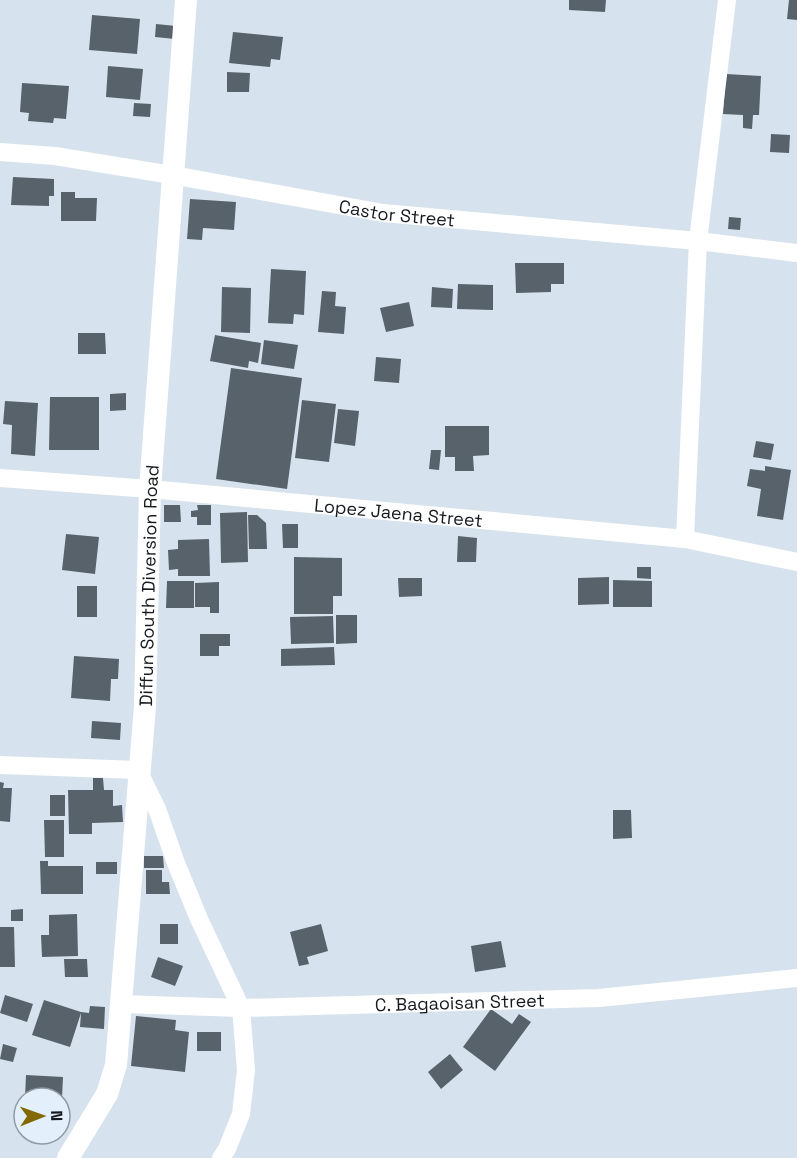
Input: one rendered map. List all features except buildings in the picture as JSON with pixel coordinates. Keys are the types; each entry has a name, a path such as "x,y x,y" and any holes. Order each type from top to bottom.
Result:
{"street":[{"name":"Diffun South Diversion Road","path":"68,1158 107,1094 116,1065 138,770 145,706 150,489 186,0"},
{"path":"685,539 698,241 727,0"},
{"name":"Castor Street","path":"0,152 55,156 383,213 698,241 797,253"},
{"name":"Lopez Jaena Street","path":"0,478 150,489 685,539 797,562"},
{"path":"0,765 138,770 158,809 176,863 241,1008 246,1070 241,1114 221,1158"},
{"name":"C. Bagaoisan Street","path":"122,1004 241,1008 599,998 797,978"}]}
